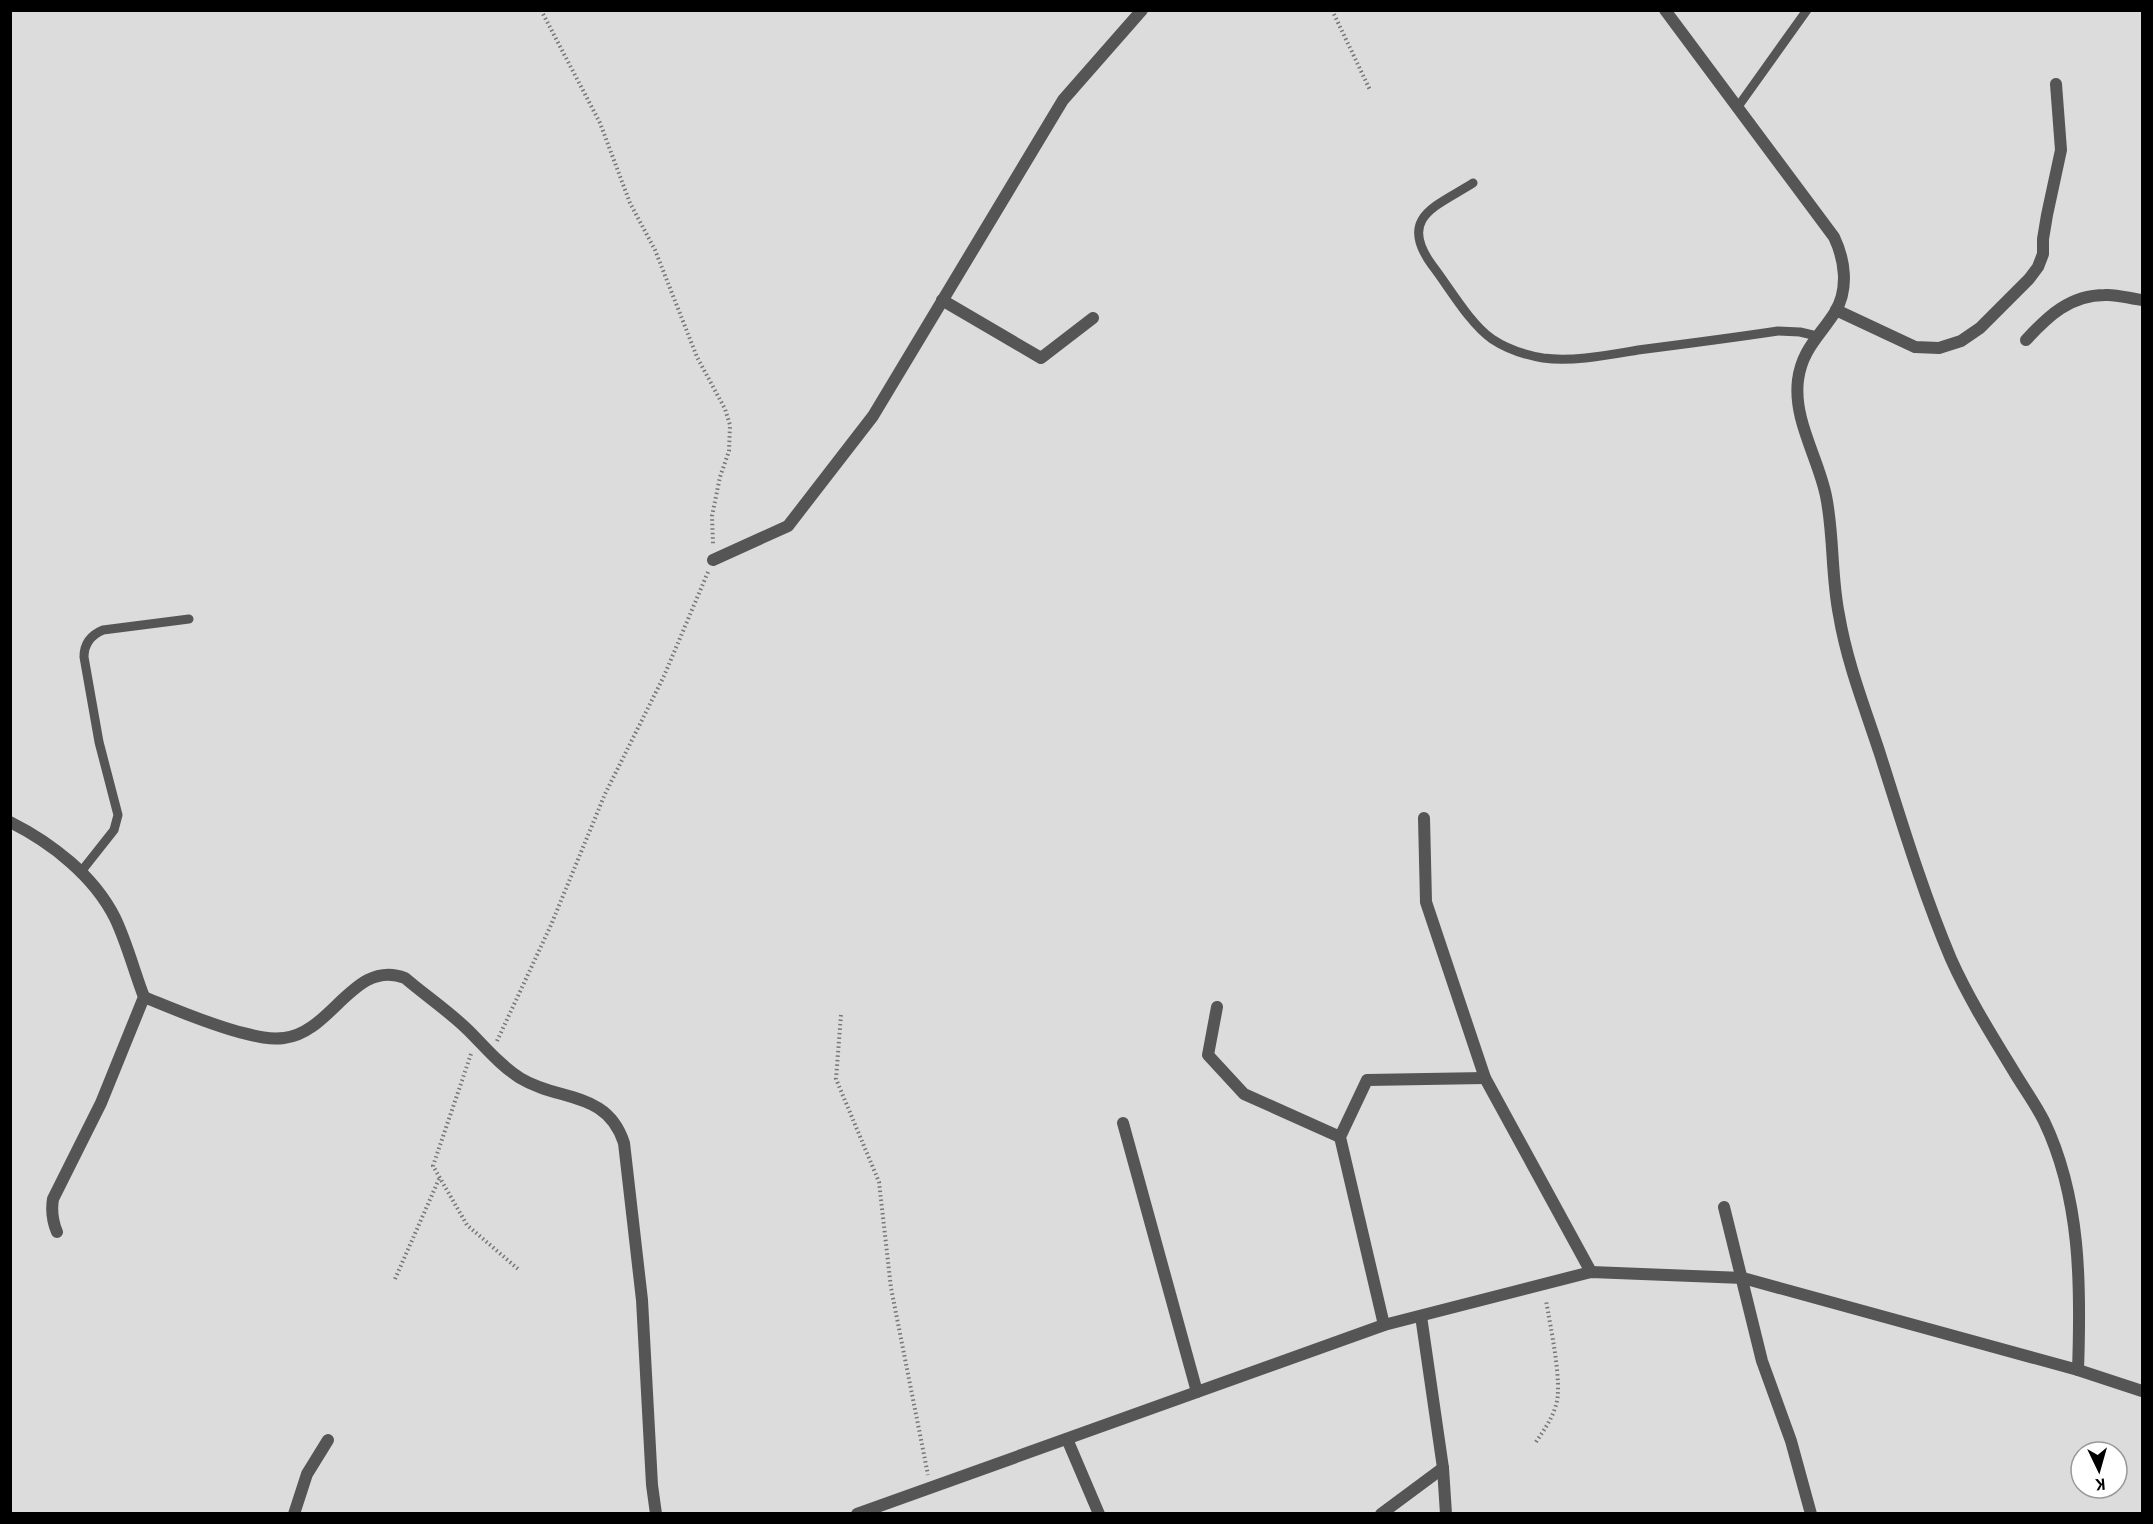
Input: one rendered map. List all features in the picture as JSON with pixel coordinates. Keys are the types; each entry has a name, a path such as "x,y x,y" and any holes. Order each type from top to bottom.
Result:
{"street":[{"path":"713,560 788,526 873,416 1063,100 1142,10"},
{"path":"1665,10 1834,237 1839,247 1844,270 1841,297 1836,310 1803,357 1797,394 1802,423 1827,502 1835,592 1846,646 1910,850 1952,960 1997,1044 2038,1111 2060,1162 2072,1211 2079,1278 2078,1370"},
{"path":"1836,310 1915,347 1938,348 1961,341 1980,328 2030,279 2043,254 2047,215 2061,150 2056,84"},
{"path":"2026,340 2049,315 2078,299 2106,294 2142,300"},
{"path":"942,300 1041,358 1093,318"},
{"path":"1424,818 1426,902 1485,1078 1590,1272"},
{"path":"10,822 49,844 94,887 114,918 144,997 101,1103 53,1199 52,1221 57,1232"},
{"path":"144,997 204,1023 268,1039 287,1038 304,1032 320,1022 364,982 387,973 405,978 476,1038 500,1064 523,1079 579,1098 601,1109 612,1118 620,1130 624,1143 642,1299 652,1485 656,1514"},
{"path":"1217,1006 1208,1055 1244,1094 1340,1137"},
{"path":"1384,1325 1340,1137 1367,1080 1485,1078"},
{"path":"1124,1123 1197,1392"},
{"path":"1724,1207 1762,1361 1791,1441 1811,1514"},
{"path":"858,1514 1384,1325 1590,1272 1743,1278 2078,1370 2142,1391"},
{"path":"1421,1316 1443,1468 1446,1514"},
{"path":"1067,1439 1099,1514"},
{"path":"294,1514 307,1474 328,1440"},
{"path":"1381,1514 1443,1468"}],"lane":[{"path":"1737,108 1807,10"},
{"path":"1473,183 1426,212 1418,228 1418,236 1424,253 1481,330 1505,346 1532,356 1559,358 1605,355 1778,331 1800,332 1816,336"},
{"path":"80,873 114,830 118,815 99,742 84,657 85,646 92,636 103,630 189,619"}],"path":[{"path":"491,1054 551,925 605,794 664,676 713,560 712,516 720,477 729,451 730,425 725,409 697,357 655,250 630,203 600,123 541,10"},
{"path":"1332,10 1370,90"},
{"path":"841,1015 836,1079 879,1182 891,1288 931,1488"},
{"path":"476,1038 433,1166 467,1225 518,1269"},
{"path":"395,1279 440,1178"},
{"path":"1536,1442 1557,1404 1559,1388 1544,1284"}],"shaded area":[{"path":"10,11 2142,11 2142,1513 11,1513"}]}
